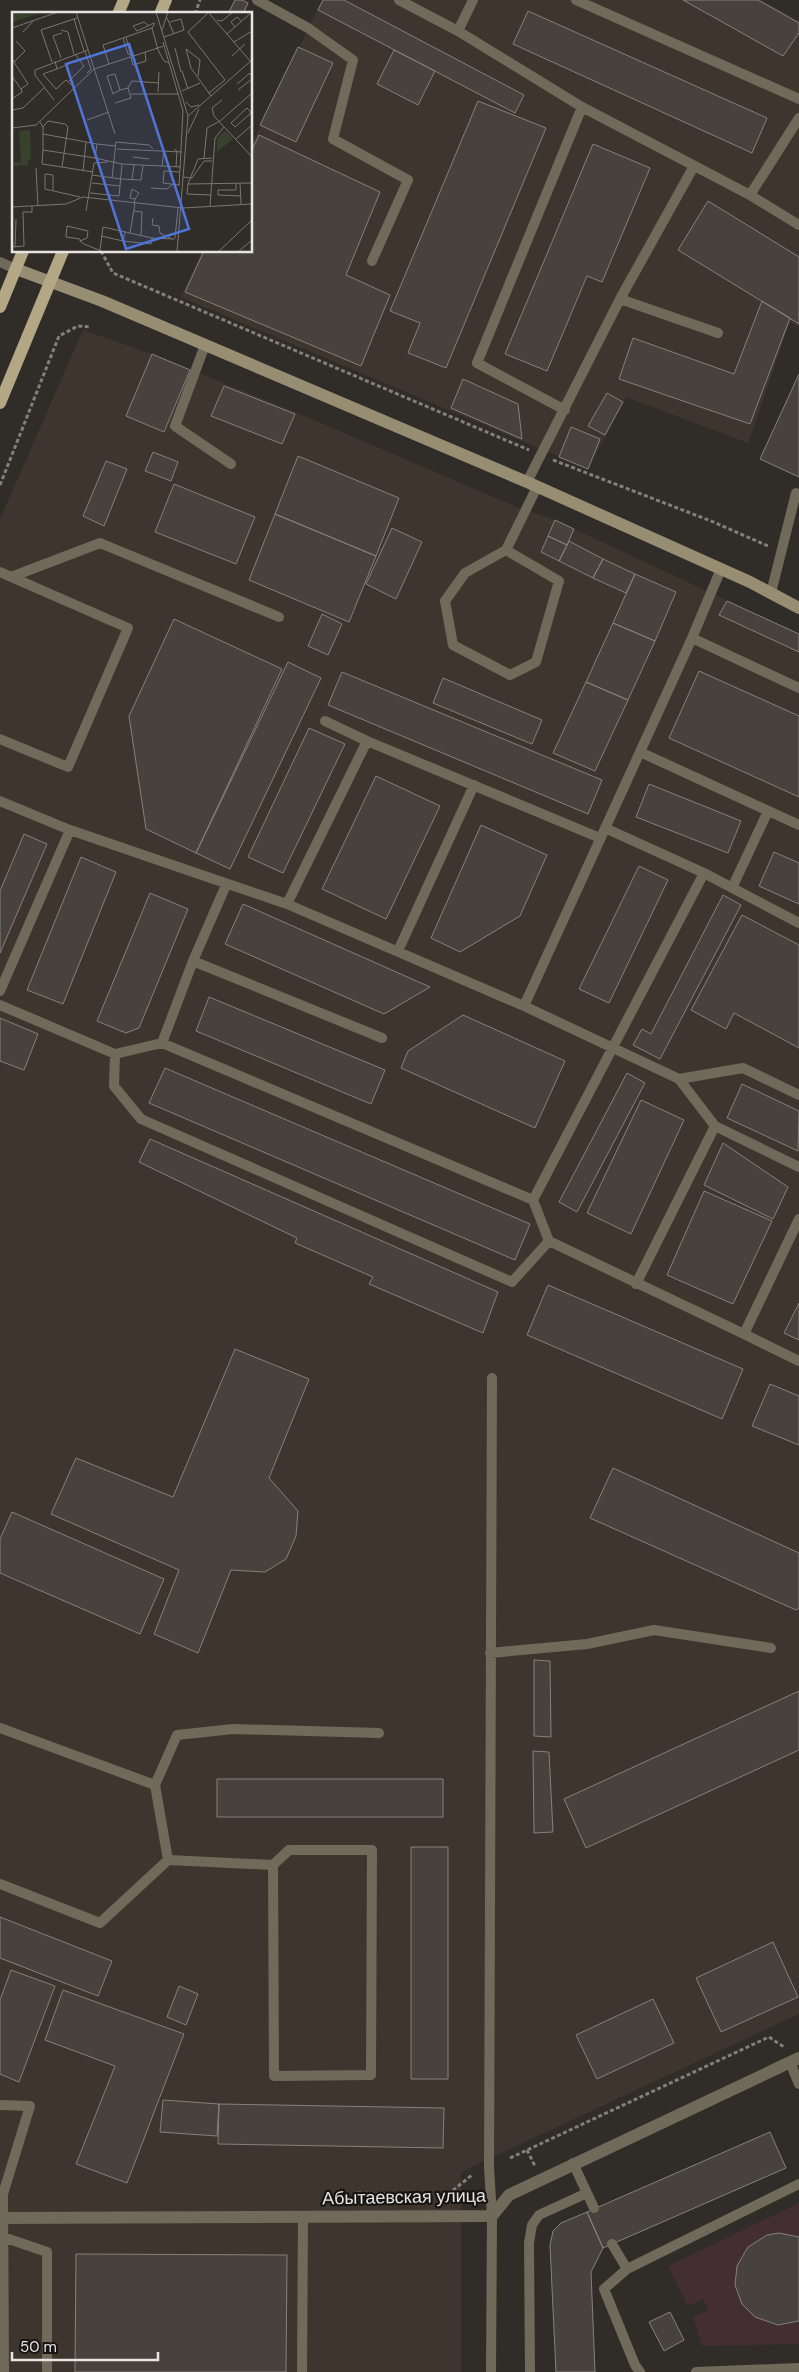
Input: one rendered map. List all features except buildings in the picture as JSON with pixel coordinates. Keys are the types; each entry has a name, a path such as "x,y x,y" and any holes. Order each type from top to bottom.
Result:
{"main road":[{"path":"119,12 124,0"},
{"path":"161,12 166,0"},
{"path":"0,307 23,252"},
{"path":"0,403 63,252"}],"street":[{"path":"16,269 205,345 532,485 721,569 799,608"},
{"name":"Абытаевская улица","path":"1,2218 492,2216 509,2195 573,2163 794,2060"}],"lane":[{"path":"257,0 308,28 353,60 333,139 408,180 372,261"},
{"path":"399,0 458,30 582,107 750,195 799,225"},
{"path":"458,30 473,0"},
{"path":"576,0 799,99"},
{"path":"565,410 477,363 582,107"},
{"path":"750,195 799,118"},
{"path":"506,550 559,581 536,662 510,675 453,646 445,601 465,573 506,550 532,485 539,455 565,410 620,298 694,166"},
{"path":"0,262 16,269"},
{"path":"620,298 718,334"},
{"path":"205,345 175,426 231,464"},
{"path":"771,593 796,494"},
{"path":"11,577 100,543 280,617"},
{"path":"524,1006 692,638 721,569"},
{"path":"0,572 128,628 68,767 0,740"},
{"path":"692,638 799,688"},
{"path":"326,721 367,741 600,838"},
{"path":"287,904 367,741"},
{"path":"640,752 799,825"},
{"path":"398,951 474,785"},
{"path":"0,801 70,830 226,885 287,904 524,1006 679,1079 715,1126 799,1167"},
{"path":"732,888 768,811"},
{"path":"605,828 704,873 799,923"},
{"path":"0,992 70,830"},
{"path":"533,1200 704,873"},
{"path":"162,1043 193,961 226,885"},
{"path":"193,961 382,1038"},
{"path":"0,1005 115,1054 162,1043 533,1200 548,1241 799,1361"},
{"path":"115,1054 114,1086 141,1119 512,1282 548,1241"},
{"path":"679,1079 743,1068 799,1095"},
{"path":"636,1284 715,1126"},
{"path":"744,1334 799,1219"},
{"path":"491,2372 492,2216 489,2167 492,1378"},
{"path":"490,1653 587,1644 654,1630 771,1648"},
{"path":"0,1728 155,1785"},
{"path":"168,1860 155,1785 177,1735 233,1729 379,1733"},
{"path":"0,1884 100,1923 168,1860 273,1865 289,1850 372,1850 371,2075 274,2076 273,1865"},
{"path":"794,2060 799,2084"},
{"path":"0,2105 30,2106 3,2194 1,2218 3,2237 4,2372"},
{"path":"573,2163 594,2208"},
{"path":"640,2372 604,2289 627,2269 799,2184"},
{"path":"530,2372 529,2243 532,2225 539,2215 587,2193"},
{"path":"302,2372 303,2216"},
{"path":"3,2237 46,2252 47,2372"},
{"path":"612,2244 627,2269"},
{"path":"696,2372 799,2368"}],"path":[{"path":"196,12 200,0"},
{"path":"102,252 113,273 539,455 711,521 782,552"},
{"path":"0,485 60,336 78,326 90,327"},
{"path":"510,2158 769,2037 784,2047"},
{"path":"527,2150 535,2166"},
{"path":"357,2194 446,2195 472,2175"}],"shaded area":[{"path":"322,0 762,0 799,21 799,327 790,322 748,443 626,397 588,469 181,297 202,252 252,252 252,143"},
{"path":"83,330 152,354 300,414 514,506 555,520 799,634 799,2014 461,2172 461,2372 0,2372 0,519"},
{"path":"799,2203 799,2344 702,2346 693,2317 708,2310 703,2299 688,2306 668,2266"}]}
